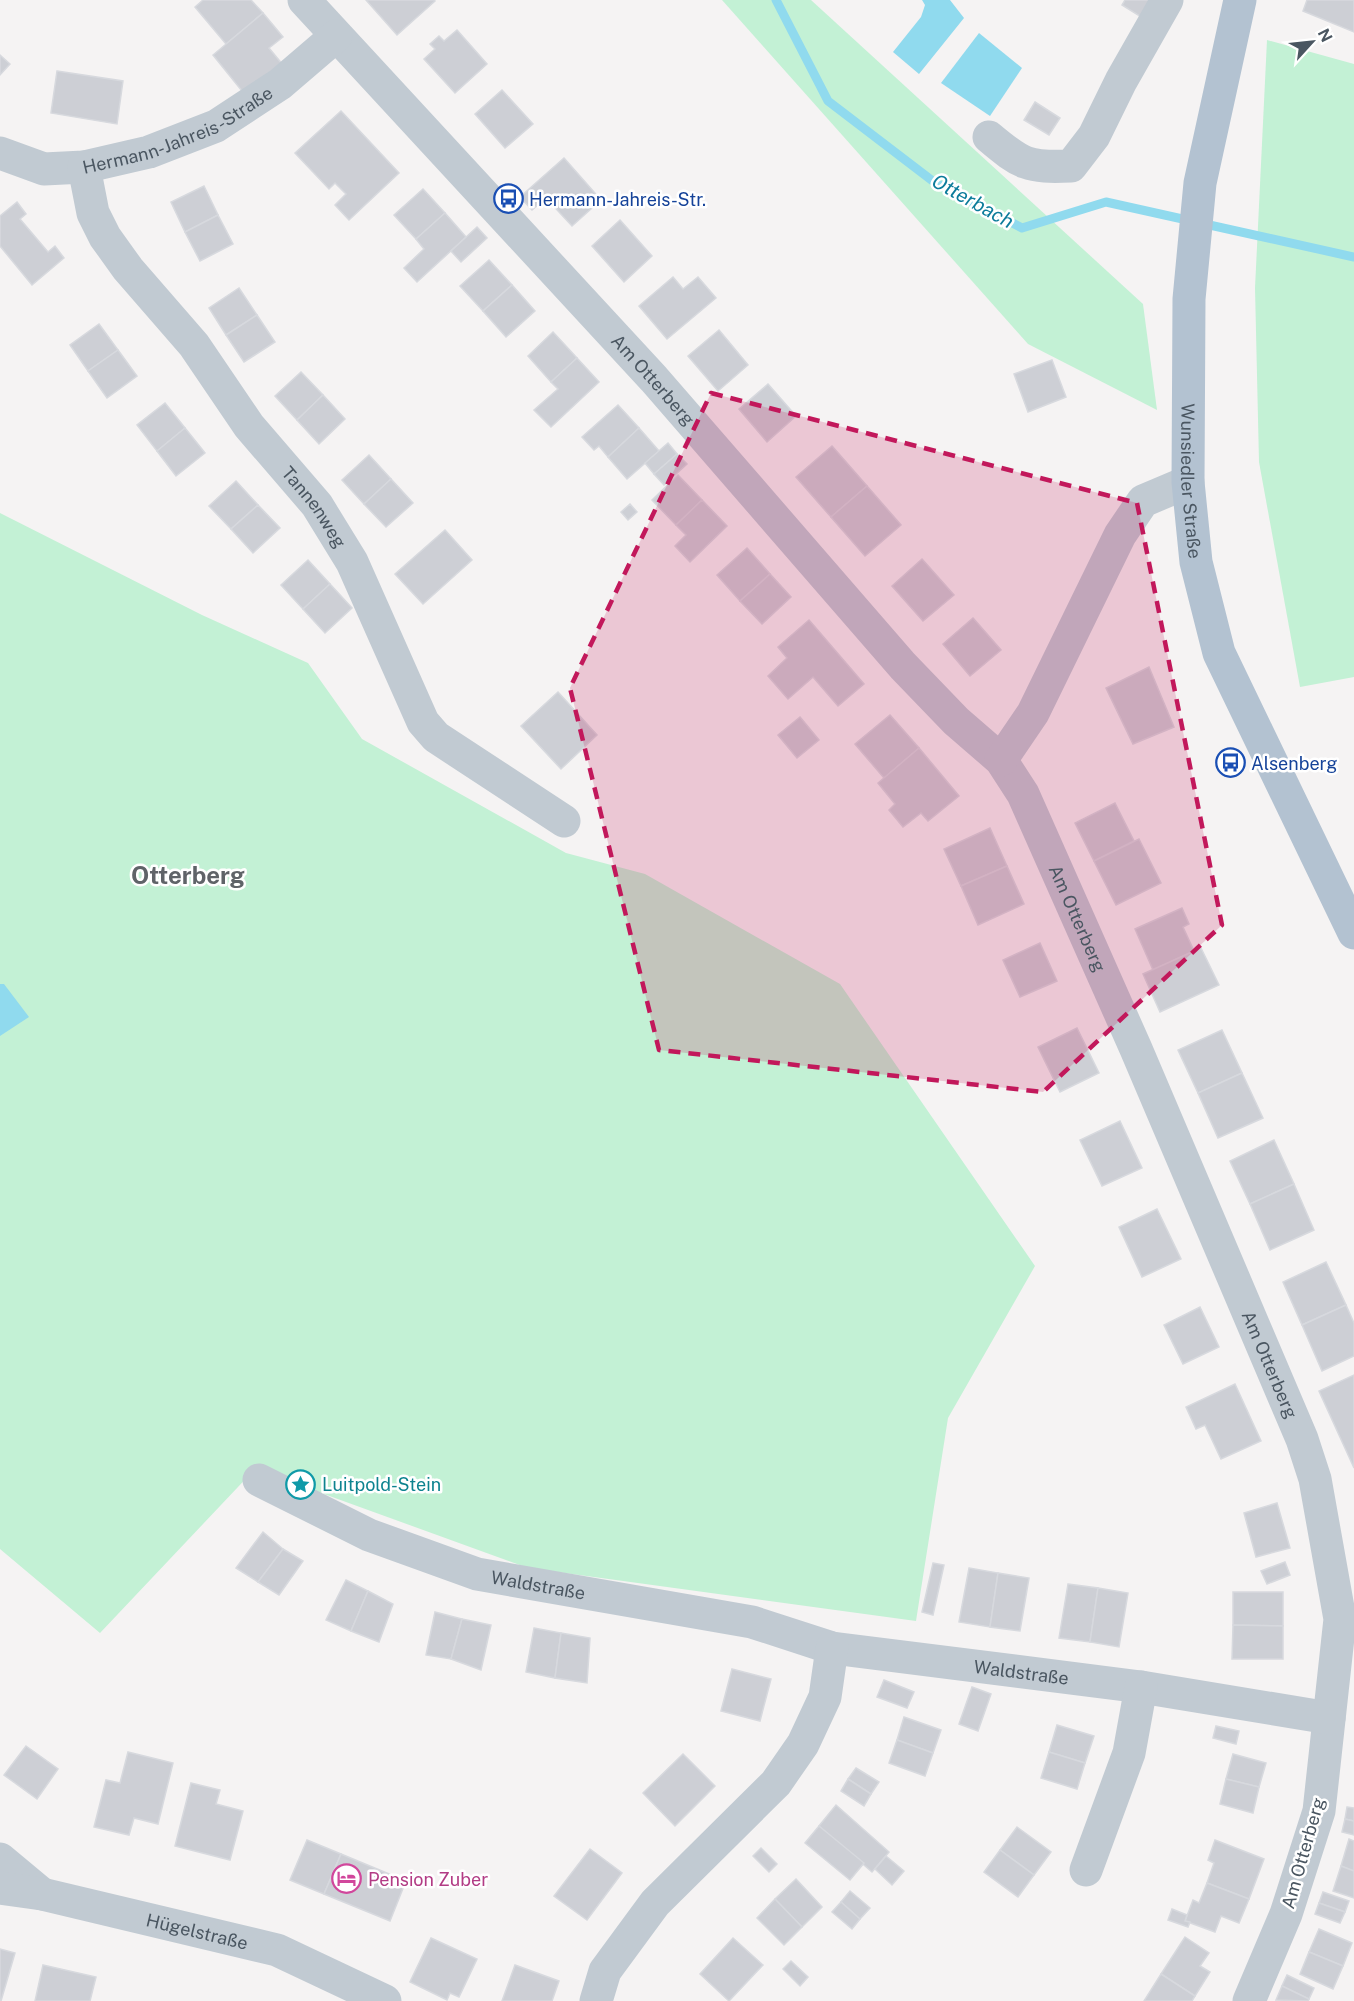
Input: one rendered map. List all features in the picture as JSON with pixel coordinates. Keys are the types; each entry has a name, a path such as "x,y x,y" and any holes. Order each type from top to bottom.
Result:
{"main road":[{"name":"Wunsiedler Straße","path":"1240,0 1200,183 1189,298 1188,482 1196,562 1219,653 1354,933"}],"street":[{"name":"Am Otterberg","path":"304,0 654,379 903,666 956,721 1001,760 1023,794 1136,1049 1302,1439 1316,1479 1340,1619 1319,1811 1286,1914 1249,2001"},
{"path":"988,137 1011,156 1038,168 1071,166 1094,136 1121,81 1167,0"},
{"name":"Hermann-Jahreis-Straße","path":"0,153 44,168 84,167 150,152 216,126 280,84 336,36"},
{"name":"Tannenweg","path":"84,167 93,213 105,237 128,269 194,345 249,426 317,506 352,562 423,722 436,737 564,821"},
{"path":"1001,760 1033,713 1125,527 1143,501 1188,482"},
{"name":"Waldstraße","path":"259,1479 369,1535 477,1574 752,1622 832,1648 1141,1687 1329,1718"},
{"path":"596,2001 605,1971 656,1903 776,1783 803,1744 825,1697 832,1648"},
{"path":"1086,1870 1129,1753 1141,1687"},
{"path":"0,1859 42,1894"},
{"name":"Hügelstraße","path":"0,1888 42,1894 277,1950 385,2001"}],"highlighted area":[{"path":"711,393 1137,503 1222,925 1043,1092 659,1050 570,688"}],"green space":[{"path":"722,0 811,0 1143,304 1157,410 1028,344"},
{"path":"1267,40 1354,64 1354,677 1300,687 1259,462 1255,288"},
{"path":"0,513 202,615 308,663 362,739 566,853 645,874 840,984 1035,1266 948,1418 916,1621 528,1568 255,1469 100,1633 0,1549"}],"water":[{"path":"922,0 950,0 964,18 919,74 893,52 921,17 925,5"},
{"path":"979,33 1022,68 990,116 941,83"},
{"path":"0,984 4,984 29,1017 0,1036"}],"building":[{"path":"203,0 251,0 263,13 226,44 195,7"},
{"path":"366,0 434,0 435,1 397,35"},
{"path":"1125,0 1158,0 1146,20 1122,5"},
{"path":"1307,0 1354,0 1354,32 1303,11"},
{"path":"263,13 283,37 269,48 283,65 246,96 213,55"},
{"path":"457,30 487,64 455,93 424,59 435,49 430,44 439,36 444,41"},
{"path":"0,55 10,64 0,75"},
{"path":"57,71 123,81 117,124 51,113"},
{"path":"502,90 533,124 505,148 475,114"},
{"path":"1035,102 1060,118 1049,135 1024,120"},
{"path":"341,111 399,173 349,220 335,205 346,194 335,183 329,189 295,153"},
{"path":"564,158 601,200 572,226 546,198 532,210 520,197"},
{"path":"204,186 218,215 185,232 171,202"},
{"path":"423,189 445,213 416,239 394,215"},
{"path":"17,202 26,214 20,219 48,252 55,246 64,258 32,285 0,246 0,216"},
{"path":"445,213 466,237 417,282 404,268 424,249 416,239"},
{"path":"218,215 233,244 200,261 185,232"},
{"path":"620,220 652,256 624,282 592,246"},
{"path":"477,227 487,238 461,262 451,251"},
{"path":"489,260 512,285 483,311 460,286"},
{"path":"673,277 683,289 698,277 716,298 667,339 639,306"},
{"path":"512,285 535,311 506,337 483,311"},
{"path":"239,288 257,315 226,335 209,308"},
{"path":"257,315 275,342 244,362 226,335"},
{"path":"99,324 118,350 88,371 70,345"},
{"path":"719,330 748,365 718,391 688,356"},
{"path":"553,332 577,358 551,382 528,356"},
{"path":"118,350 137,376 107,398 88,371"},
{"path":"577,358 599,382 551,427 534,410 558,389 551,382"},
{"path":"1052,360 1066,397 1028,412 1014,374"},
{"path":"301,372 323,395 297,420 275,396"},
{"path":"768,384 796,416 767,442 739,409"},
{"path":"323,395 345,419 319,444 297,420"},
{"path":"165,403 185,428 157,451 137,425"},
{"path":"618,405 639,428 608,457 599,446 594,450 582,437"},
{"path":"185,428 205,453 176,476 157,451"},
{"path":"639,428 659,451 627,479 608,457"},
{"path":"668,443 677,454 654,474 645,463"},
{"path":"832,446 867,486 831,517 796,477"},
{"path":"677,454 687,464 664,485 654,474"},
{"path":"369,455 391,479 364,504 342,480"},
{"path":"678,475 702,500 676,525 652,500"},
{"path":"391,479 413,503 386,527 364,504"},
{"path":"236,481 258,505 231,529 209,506"},
{"path":"867,486 901,525 865,556 831,517"},
{"path":"702,500 727,526 690,562 675,546 686,535 676,525"},
{"path":"630,504 637,512 628,520 621,512"},
{"path":"258,505 280,528 253,553 231,529"},
{"path":"445,530 472,560 423,604 395,574"},
{"path":"747,548 770,574 740,601 717,575"},
{"path":"922,559 954,595 923,621 892,586"},
{"path":"308,560 330,584 303,609 281,585"},
{"path":"770,574 791,597 762,624 740,601"},
{"path":"330,584 352,608 325,633 303,609"},
{"path":"973,618 1001,650 970,676 943,644"},
{"path":"809,620 864,684 838,706 813,677 788,699 768,676 787,658 778,647"},
{"path":"1149,667 1174,727 1133,744 1106,688"},
{"path":"558,692 597,735 561,769 521,726"},
{"path":"890,715 919,748 884,778 855,744"},
{"path":"800,717 819,740 797,758 778,735"},
{"path":"919,748 959,796 928,821 921,813 903,827 889,810 895,804 878,783"},
{"path":"1115,803 1134,841 1094,861 1075,823"},
{"path":"990,828 1007,866 961,886 944,849"},
{"path":"1139,839 1161,883 1116,905 1094,861"},
{"path":"1007,866 1024,904 978,925 961,886"},
{"path":"1182,908 1189,924 1183,927 1194,951 1153,970 1135,929"},
{"path":"1040,943 1057,981 1020,997 1003,960"},
{"path":"1201,948 1219,985 1160,1012 1143,974"},
{"path":"1077,1028 1099,1073 1060,1092 1038,1047"},
{"path":"1222,1030 1242,1073 1198,1093 1178,1050"},
{"path":"1242,1073 1263,1118 1218,1138 1198,1093"},
{"path":"1120,1121 1142,1168 1102,1186 1080,1140"},
{"path":"1274,1140 1294,1184 1250,1204 1230,1161"},
{"path":"1294,1184 1314,1230 1270,1250 1250,1204"},
{"path":"1157,1209 1181,1259 1142,1277 1119,1227"},
{"path":"1326,1262 1346,1305 1302,1325 1283,1282"},
{"path":"1346,1305 1354,1323 1354,1356 1322,1371 1302,1325"},
{"path":"1200,1307 1219,1347 1183,1364 1164,1325"},
{"path":"1354,1375 1354,1468 1319,1391"},
{"path":"1235,1384 1261,1441 1221,1459 1205,1425 1196,1429 1186,1407"},
{"path":"1277,1503 1290,1548 1256,1557 1244,1513"},
{"path":"263,1532 283,1549 258,1582 236,1568"},
{"path":"283,1549 303,1561 279,1595 258,1582"},
{"path":"1285,1562 1290,1575 1267,1584 1261,1571"},
{"path":"933,1563 944,1565 933,1615 922,1612"},
{"path":"969,1568 998,1573 990,1627 959,1622"},
{"path":"998,1573 1029,1578 1020,1631 990,1627"},
{"path":"346,1580 368,1591 351,1631 326,1620"},
{"path":"1068,1584 1098,1588 1090,1642 1059,1638"},
{"path":"1098,1588 1128,1593 1119,1647 1090,1642"},
{"path":"368,1591 393,1604 379,1642 351,1631"},
{"path":"1233,1592 1283,1592 1283,1626 1233,1625"},
{"path":"435,1612 462,1619 451,1659 426,1655"},
{"path":"462,1619 491,1625 481,1670 451,1659"},
{"path":"1233,1625 1283,1626 1283,1659 1232,1659"},
{"path":"534,1628 561,1633 555,1678 526,1672"},
{"path":"561,1633 590,1638 587,1683 555,1678"},
{"path":"732,1669 771,1679 760,1721 721,1711"},
{"path":"884,1680 914,1692 907,1708 877,1697"},
{"path":"972,1687 991,1694 978,1731 959,1724"},
{"path":"904,1717 941,1730 933,1753 897,1740"},
{"path":"1057,1725 1094,1736 1085,1763 1049,1752"},
{"path":"1216,1726 1239,1731 1236,1744 1213,1738"},
{"path":"897,1740 933,1753 925,1776 889,1763"},
{"path":"26,1746 58,1769 37,1799 4,1775"},
{"path":"128,1752 173,1763 158,1824 134,1818 129,1835 94,1827 106,1780 120,1783"},
{"path":"1049,1752 1085,1763 1077,1789 1041,1778"},
{"path":"683,1754 715,1786 675,1826 643,1793"},
{"path":"1233,1754 1266,1763 1259,1787 1226,1779"},
{"path":"856,1768 879,1782 871,1794 848,1779"},
{"path":"848,1779 871,1794 864,1806 841,1791"},
{"path":"1226,1779 1259,1787 1253,1813 1220,1804"},
{"path":"191,1783 220,1790 216,1804 243,1811 230,1860 175,1846"},
{"path":"836,1805 889,1852 872,1872 819,1826"},
{"path":"1347,1807 1354,1808 1354,1821 1345,1819"},
{"path":"1345,1819 1354,1821 1354,1835 1342,1832"},
{"path":"819,1826 864,1863 850,1880 805,1843"},
{"path":"1017,1827 1051,1852 1034,1875 1000,1850"},
{"path":"1349,1839 1354,1841 1354,1871 1341,1866"},
{"path":"307,1840 341,1854 324,1894 290,1880"},
{"path":"1215,1840 1264,1859 1249,1899 1207,1883 1214,1863 1208,1860"},
{"path":"761,1848 777,1864 769,1872 753,1856"},
{"path":"590,1849 622,1873 587,1920 554,1896"},
{"path":"1000,1850 1034,1875 1018,1897 984,1872"},
{"path":"341,1854 406,1881 390,1921 324,1894"},
{"path":"886,1856 904,1871 892,1885 875,1869"},
{"path":"1341,1866 1354,1871 1354,1898 1333,1891"},
{"path":"796,1879 822,1907 802,1927 775,1899"},
{"path":"1207,1883 1249,1899 1239,1923 1221,1916 1215,1932 1185,1921 1193,1900 1199,1903"},
{"path":"850,1891 870,1908 860,1919 841,1902"},
{"path":"1323,1892 1349,1901 1345,1912 1319,1903"},
{"path":"775,1899 802,1927 784,1945 757,1918"},
{"path":"841,1902 860,1919 852,1929 832,1912"},
{"path":"1319,1903 1345,1912 1340,1923 1315,1914"},
{"path":"1172,1909 1187,1915 1185,1921 1190,1922 1188,1927 1168,1920"},
{"path":"1319,1929 1352,1943 1343,1966 1309,1952"},
{"path":"1185,1937 1209,1953 1200,1966 1210,1972 1195,1996 1161,1974"},
{"path":"431,1938 477,1959 459,1997 450,1993 447,2000 410,1982"},
{"path":"733,1938 763,1965 729,2001 700,1974"},
{"path":"0,1949 15,1953 1,2001 0,2001"},
{"path":"1309,1952 1343,1966 1333,1989 1300,1974"},
{"path":"791,1961 808,1977 800,1986 783,1969"},
{"path":"43,1965 96,1977 90,2001 35,2001"},
{"path":"515,1965 559,1981 552,2001 502,2001"},
{"path":"1161,1974 1195,1996 1192,2001 1144,2001"},
{"path":"1287,1975 1314,1988 1309,1999 1282,1986"},
{"path":"1282,1986 1309,1999 1308,2001 1276,2000"}],"waterway":[{"name":"Otterbach","path":"776,0 828,101 934,182 1022,228 1106,202 1354,257"}],"place":[{"name":"Hermann-Jahreis-Str.","path":"508,199"},
{"name":"Alsenberg","path":"1230,763"},
{"name":"Luitpold-Stein","path":"301,1484"},
{"name":"Pension Zuber","path":"347,1879"}],"district":[{"name":"Otterberg","path":"188,875"}]}
